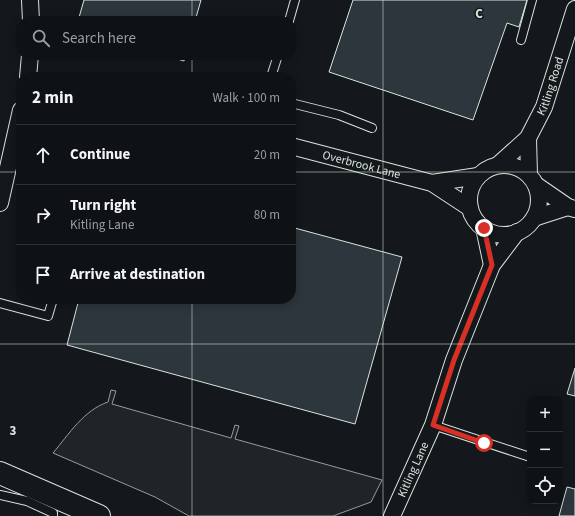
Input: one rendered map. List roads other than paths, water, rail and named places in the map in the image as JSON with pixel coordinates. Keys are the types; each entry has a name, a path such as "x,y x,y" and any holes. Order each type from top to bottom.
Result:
{"main road":[{"path":"0,473 99,516"}],"street":[{"path":"30,0 31,16"},
{"name":"Kitling Road","path":"498,165 528,138 544,107 575,9"},
{"path":"29,72 30,60"},
{"path":"1,193 16,131"},
{"name":"Kitling Road","path":"528,138 532,180"},
{"name":"Overbrook Lane","path":"296,147 432,183 470,208"},
{"path":"532,180 538,202 534,218 526,227 517,232 506,235 494,234 484,228 473,216 470,208 469,196 472,185 478,176 487,169 498,165 509,165 520,168 532,180 572,208"},
{"name":"Overbrook Lane","path":"432,183 478,176"},
{"path":"534,218 572,208"},
{"path":"484,228 492,265"},
{"name":"Kitling Lane","path":"392,516 433,425 454,360 492,265 517,232"}],"lane":[{"path":"290,16 295,0"},
{"path":"521,40 532,0"},
{"path":"273,72 276,60"},
{"path":"296,104 339,115 372,128"},
{"path":"0,303 48,316 52,304"},
{"path":"433,425 527,456"},
{"path":"0,495 27,501 53,513 53,516"}]}
